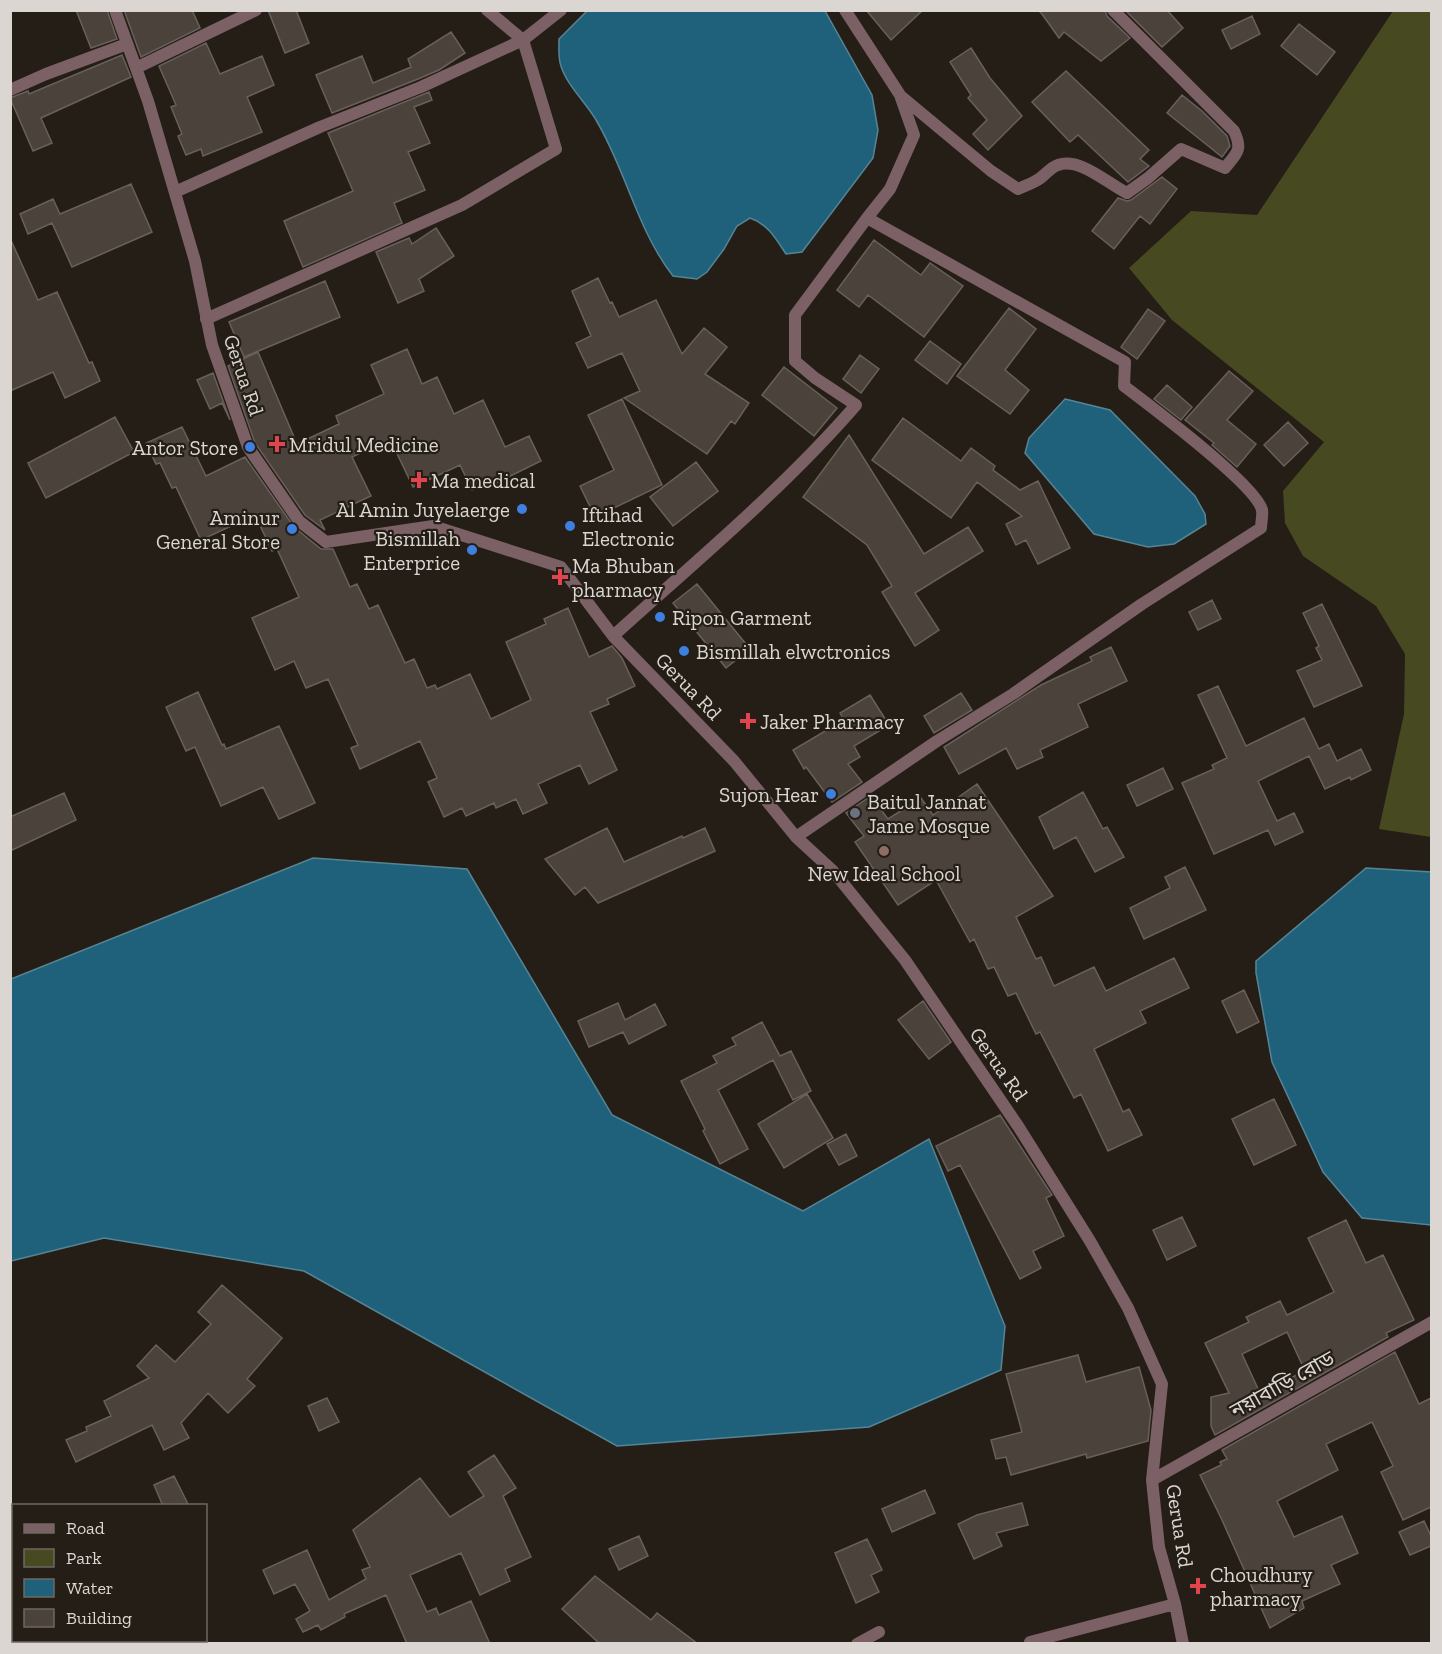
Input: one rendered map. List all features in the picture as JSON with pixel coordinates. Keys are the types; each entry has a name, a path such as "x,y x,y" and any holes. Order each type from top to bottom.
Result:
{"street":[{"name":"Gerua Rd","path":"115,10 148,101 195,261 212,345 248,447 299,521 326,542 433,526 561,567 613,636 734,761 796,837 833,871 905,960 1018,1126 1090,1241 1128,1308 1162,1384 1152,1480 1159,1547 1175,1604 1183,1644"},
{"path":"136,68 256,10"},
{"path":"206,319 462,205 556,149 523,40 487,10"},
{"path":"175,192 320,127 422,87 523,40 561,10"},
{"path":"613,636 767,496 824,441 856,405 815,378 795,361 795,315 890,189 914,135 900,95 845,10"},
{"path":"900,95 991,171 1018,189 1038,180 1057,165 1070,163 1095,173 1126,193 1148,178 1181,149 1225,168 1238,152 1239,142 1234,131 1113,10"},
{"path":"10,90 127,44"},
{"path":"796,837 937,741 1012,694 1142,604 1261,528 1262,509 1242,482 1124,386 1125,362 867,218"},
{"name":"নয়াবাড়ি রোড","path":"1152,1480 1431,1322"},
{"path":"1030,1642 1175,1604"},
{"path":"857,1644 879,1632"}],"green space":[{"path":"1393,11 1432,11 1431,837 1379,829 1404,714 1405,654 1376,606 1303,556 1285,523 1283,491 1324,442 1172,320 1129,268 1191,211 1257,215"}],"water":[{"path":"587,11 825,11 872,95 878,130 873,158 802,252 786,254 767,228 750,218 737,226 707,272 697,279 673,276 650,239 606,139 592,114 567,80 561,66 559,39"},
{"path":"1065,399 1110,410 1195,496 1205,514 1206,524 1174,544 1148,547 1094,534 1025,453 1029,438"},
{"path":"313,858 467,869 612,1115 803,1211 929,1139 1005,1326 1001,1370 869,1427 617,1446 304,1271 104,1238 11,1261 11,979"},
{"path":"1366,868 1431,872 1431,1225 1362,1218 1323,1172 1272,1062 1256,973 1256,961"}],"building":[{"path":"76,10 107,10 117,39 91,48"},
{"path":"124,10 192,10 200,28 141,57"},
{"path":"268,10 296,10 309,43 285,53"},
{"path":"866,10 923,10 891,40"},
{"path":"1038,10 1105,10 1107,16 1130,38 1101,61 1064,32 1059,38"},
{"path":"1125,10 1167,10 1183,28 1162,47"},
{"path":"1252,16 1260,34 1231,49 1222,30"},
{"path":"1299,24 1335,52 1317,75 1281,46"},
{"path":"451,32 465,53 439,70 332,113 316,75 362,56 373,83 411,67 408,59"},
{"path":"206,43 220,74 262,56 274,85 247,97 262,132 203,156 201,149 186,155 178,136 182,134 171,107 176,105 159,66"},
{"path":"971,48 990,78 1022,116 988,150 973,134 987,120 968,98 971,95 950,62"},
{"path":"122,55 131,77 41,118 52,143 33,151 10,98 28,91 29,94"},
{"path":"1066,71 1149,150 1140,159 1149,166 1128,182 1078,135 1070,142 1032,102"},
{"path":"429,92 432,100 414,107 430,143 408,152 425,190 394,203 402,223 303,267 284,221 353,191 328,133"},
{"path":"1182,95 1227,136 1230,146 1222,157 1167,113"},
{"path":"1162,177 1177,189 1150,224 1140,216 1114,249 1092,231 1118,198 1131,200"},
{"path":"131,184 152,232 72,267 52,223 28,234 20,214 53,199 60,214"},
{"path":"436,228 454,256 419,279 424,291 398,303 376,252 409,238 412,244"},
{"path":"10,238 38,300 57,292 89,363 92,362 100,381 65,398 53,372 10,391"},
{"path":"874,240 921,275 930,263 963,286 924,337 868,295 859,307 837,290"},
{"path":"598,278 619,317 656,300 682,354 704,328 727,347 705,374 749,403 735,424 731,421 707,454 624,398 640,391 622,353 588,368 576,343 591,336 572,291"},
{"path":"325,281 340,317 244,357 229,322"},
{"path":"1009,308 1036,329 1005,370 1029,390 1010,414 957,376"},
{"path":"1148,309 1165,321 1137,359 1121,347"},
{"path":"930,341 961,364 947,384 915,360"},
{"path":"407,349 422,384 437,377 454,414 483,400 505,447 529,436 541,461 492,485 490,482 472,490 460,465 413,487 390,439 352,457 371,496 320,520 325,530 305,515 255,443 228,366 258,352 297,444 339,424 336,416 384,394 371,365"},
{"path":"860,355 879,369 861,393 843,379"},
{"path":"784,367 837,408 814,436 762,395"},
{"path":"1229,371 1253,391 1227,420 1256,444 1237,467 1212,445 1214,443 1185,420"},
{"path":"213,373 230,420 222,403 210,409 197,380"},
{"path":"1167,385 1192,407 1181,420 1154,399"},
{"path":"622,399 662,485 595,517 580,486 614,470 588,415"},
{"path":"115,417 134,452 46,498 28,463"},
{"path":"903,418 961,461 971,448 995,466 993,470 1020,490 1038,481 1070,548 1038,564 1026,540 1016,545 1006,524 1022,516 977,482 951,518 872,460"},
{"path":"1288,422 1308,443 1284,466 1264,445"},
{"path":"182,427 206,476 245,457 294,527 321,549 333,549 350,587 357,584 369,609 378,605 405,663 414,659 427,688 435,685 437,689 470,674 491,719 531,700 506,642 546,624 544,619 568,608 589,657 612,646 622,658 635,686 607,699 609,704 590,712 617,770 589,784 580,765 538,784 547,803 523,814 516,799 496,808 494,803 466,816 462,808 444,817 428,782 437,778 420,741 360,769 351,748 358,745 328,679 306,688 294,661 275,670 252,618 299,597 277,549 272,551 255,515 201,540 176,487 172,488 160,463 156,464 146,443"},
{"path":"849,435 924,554 968,527 983,551 915,593 939,630 915,646 882,592 892,586 867,545 803,497"},
{"path":"696,462 718,491 673,526 650,497"},
{"path":"697,584 750,649 726,668 673,603"},
{"path":"1212,600 1221,619 1198,630 1189,612"},
{"path":"1322,604 1362,686 1314,707 1297,671 1322,660 1316,648 1319,646 1303,613"},
{"path":"1111,647 1127,681 1078,704 1088,727 1040,750 1043,757 1017,769 1006,748 959,774 944,747 1041,685 1092,661 1090,657"},
{"path":"1218,686 1246,746 1304,718 1319,749 1329,744 1337,761 1361,749 1371,770 1325,789 1309,756 1258,781 1277,821 1294,813 1303,832 1275,845 1268,830 1214,854 1182,783 1214,769 1212,765 1227,758 1198,695"},
{"path":"198,692 222,745 224,744 226,749 279,726 315,803 279,819 263,787 221,806 195,747 186,751 166,707"},
{"path":"961,693 972,710 934,733 924,716"},
{"path":"870,695 889,725 854,746 860,757 848,764 862,782 832,802 806,767 804,769 793,750 844,720 840,713"},
{"path":"1163,768 1173,789 1137,806 1127,785"},
{"path":"977,784 1053,896 1016,917 1036,959 1041,957 1054,986 1094,967 1106,991 1174,958 1189,988 1140,1011 1146,1023 1094,1049 1123,1112 1129,1109 1142,1135 1108,1151 1081,1094 1074,1098 1040,1032 1036,1034 1016,993 1008,996 994,967 988,969 974,939 970,942 936,880 898,905 855,842 864,836 846,813 871,796 888,819 921,798 933,815"},
{"path":"1083,792 1103,829 1107,827 1124,857 1095,872 1076,837 1054,849 1039,817"},
{"path":"64,793 76,820 10,851 10,817"},
{"path":"607,828 624,862 705,828 715,851 598,903 585,887 575,895 545,859"},
{"path":"1185,867 1206,910 1144,939 1130,908 1170,888 1165,877"},
{"path":"1244,990 1259,1022 1237,1033 1222,1001"},
{"path":"923,1001 951,1042 929,1059 898,1020"},
{"path":"618,1003 625,1020 655,1004 666,1025 629,1044 623,1032 589,1047 578,1021"},
{"path":"762,1022 780,1056 791,1051 811,1091 793,1100 773,1060 718,1090 748,1149 720,1164 681,1081 717,1063 713,1056 736,1045 732,1038"},
{"path":"807,1094 833,1138 784,1168 758,1124"},
{"path":"1274,1099 1296,1145 1254,1165 1232,1119"},
{"path":"1000,1115 1052,1195 1046,1198 1064,1236 1033,1251 1041,1268 1020,1279 960,1165 948,1171 936,1146"},
{"path":"846,1134 857,1156 839,1165 827,1144"},
{"path":"1182,1217 1196,1246 1167,1260 1153,1230"},
{"path":"1346,1220 1366,1263 1383,1255 1414,1320 1386,1333 1388,1337 1215,1435 1211,1426 1211,1397 1229,1393 1205,1343 1249,1322 1246,1317 1280,1301 1287,1315 1334,1292 1308,1238","holes":["1287,1332 1305,1371 1260,1393 1242,1354"]},
{"path":"222,1285 282,1338 247,1379 255,1386 228,1413 208,1393 181,1423 189,1438 164,1450 152,1425 76,1462 66,1440 87,1431 86,1427 111,1416 104,1401 149,1378 137,1366 156,1345 175,1362 211,1324 198,1312"},
{"path":"1395,1352 1419,1404 1431,1398 1431,1507 1403,1520 1381,1472 1393,1466 1372,1422 1326,1444 1338,1470 1277,1501 1294,1537 1342,1516 1358,1553 1331,1565 1340,1584 1302,1601 1304,1608 1270,1628 1200,1475 1221,1465 1220,1462 1227,1459 1222,1450"},
{"path":"1078,1355 1086,1382 1139,1367 1151,1410 1148,1441 1087,1458 1086,1454 1011,1475 1006,1457 996,1459 991,1440 1022,1432 1006,1374"},
{"path":"327,1398 339,1422 319,1431 308,1406"},
{"path":"494,1455 516,1488 503,1496 531,1557 505,1569 510,1581 480,1595 461,1553 410,1575 427,1612 436,1608 439,1615 471,1601 490,1644 407,1644 386,1595 344,1614 345,1617 321,1630 318,1625 303,1632 296,1619 310,1611 295,1584 274,1594 263,1570 307,1550 329,1600 366,1579 362,1570 370,1567 353,1530 420,1478 450,1517 484,1496 468,1472"},
{"path":"174,1476 188,1504 162,1504 154,1485"},
{"path":"925,1490 935,1513 892,1532 882,1509"},
{"path":"1022,1503 1028,1525 996,1533 1002,1546 974,1559 958,1524 977,1515"},
{"path":"1424,1521 1431,1536 1431,1546 1410,1555 1399,1532"},
{"path":"639,1536 648,1556 619,1570 609,1549"},
{"path":"867,1539 882,1570 871,1575 879,1592 856,1603 835,1553"},
{"path":"595,1576 651,1620 657,1613 698,1644 600,1644 562,1609"}],"place":[{"name":"Mridul Medicine","path":"277,444"},
{"name":"Antor Store","path":"250,447"},
{"name":"Ma medical","path":"419,480"},
{"name":"Al Amin Juyelaerge","path":"522,509"},
{"name":"Iftihad Electronic","path":"570,526"},
{"name":"Aminur General Store","path":"292,529"},
{"name":"Bismillah Enterprice","path":"472,550"},
{"name":"Ma Bhuban pharmacy","path":"560,577"},
{"name":"Ripon Garment","path":"660,617"},
{"name":"Bismillah elwctronics","path":"684,651"},
{"name":"Jaker Pharmacy","path":"748,721"},
{"name":"Sujon Hear","path":"831,794"},
{"name":"Baitul Jannat Jame Mosque","path":"855,813"},
{"name":"New Ideal School","path":"884,851"},
{"name":"Choudhury pharmacy","path":"1198,1586"}]}
